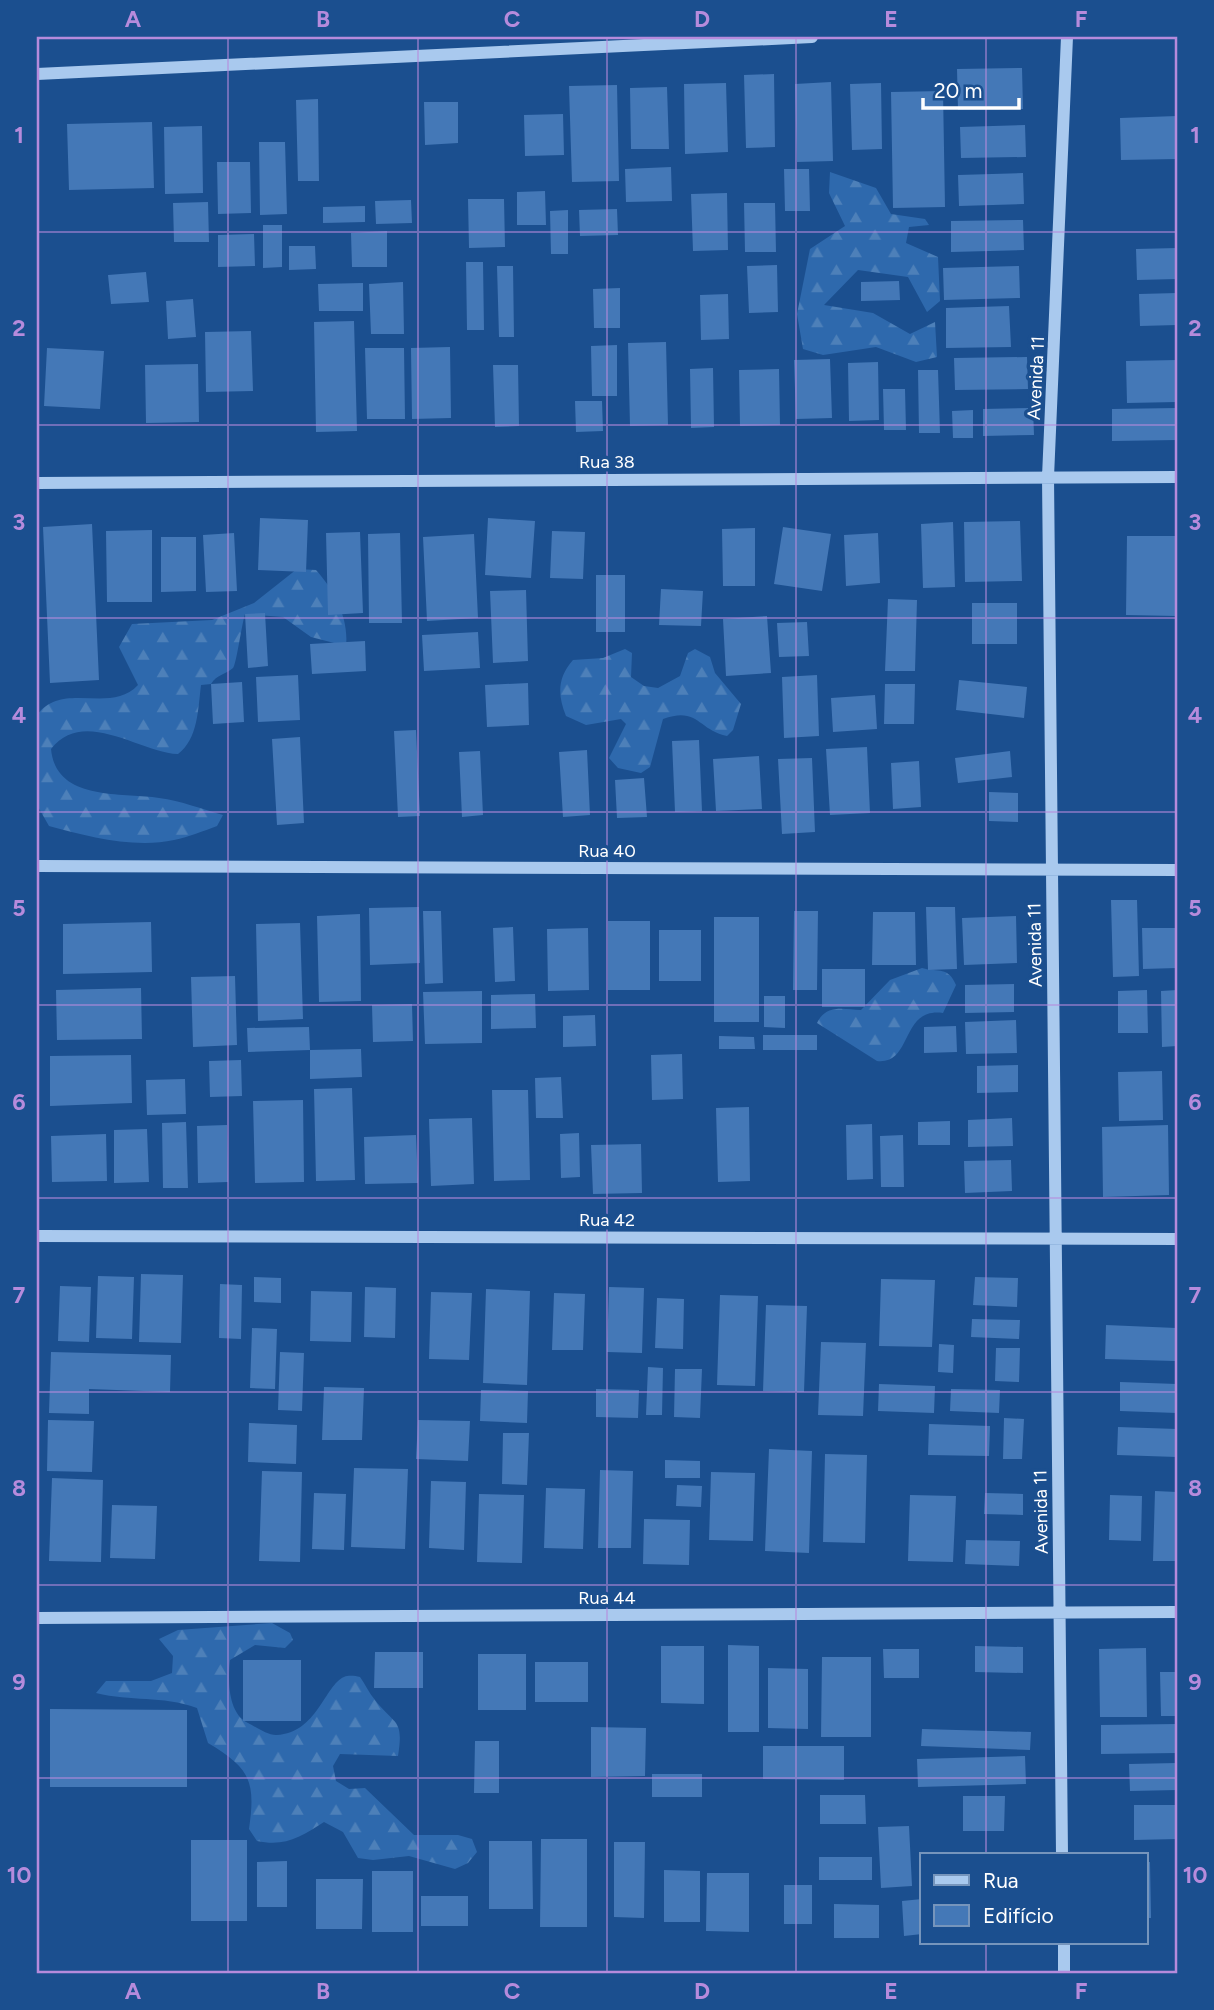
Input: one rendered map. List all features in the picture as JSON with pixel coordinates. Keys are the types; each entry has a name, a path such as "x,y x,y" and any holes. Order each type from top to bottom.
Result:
{"street":[{"path":"37,75 812,37"},
{"name":"Avenida 11","path":"1062,1853 1048,477 1067,37"},
{"name":"Rua 38","path":"37,483 1177,477"},
{"name":"Rua 40","path":"37,866 1177,870"},
{"name":"Rua 42","path":"37,1236 1177,1239"},
{"name":"Rua 44","path":"37,1618 1177,1612"},
{"path":"1064,1944 1064,1973"}],"green space":[{"path":"830,172 876,188 891,214 925,219 929,225 909,227 906,243 938,257 940,301 927,312 908,277 858,270 824,305 873,313 910,334 935,322 937,357 916,362 876,347 823,355 803,349 797,314 810,249 845,226 829,193"},
{"path":"297,569 316,570 329,586 343,615 346,646 311,637 283,617 245,614 233,668 211,684 201,685 193,732 185,748 178,754 95,732 79,732 64,737 51,749 56,766 65,778 78,786 110,794 159,798 191,805 223,815 217,826 180,839 143,843 111,840 49,826 37,805 37,715 48,705 60,700 114,697 127,693 138,685 119,647 132,624 212,620 254,603"},
{"path":"625,649 632,653 631,677 644,686 658,688 680,676 688,653 695,649 710,657 715,673 741,704 733,730 727,736 717,733 684,715 663,719 650,767 641,773 618,768 609,758 626,724 621,719 586,725 566,716 560,686 564,673 573,660 603,658"},
{"path":"922,968 950,975 956,985 943,1013 929,1014 920,1019 896,1054 888,1060 877,1061 817,1023 830,1010 861,1010 890,980"},
{"path":"272,1623 290,1633 293,1640 285,1648 255,1645 230,1660 230,1694 241,1718 270,1734 291,1732 311,1718 337,1682 346,1676 360,1677 399,1728 398,1756 340,1754 333,1766 336,1781 349,1789 365,1788 414,1835 458,1835 472,1839 477,1852 468,1863 455,1869 409,1856 373,1860 358,1858 343,1832 324,1822 284,1842 257,1841 249,1829 251,1799 247,1777 233,1760 208,1743 197,1708 171,1701 96,1693 106,1681 151,1681 172,1673 173,1656 159,1639 178,1630"}],"building":[{"path":"1022,68 1023,109 958,110 957,69"},
{"path":"774,74 775,147 746,148 744,75"},
{"path":"831,82 833,161 797,162 795,84"},
{"path":"726,83 728,152 685,154 684,84"},
{"path":"881,83 882,149 852,150 850,84"},
{"path":"617,85 619,181 572,182 569,86"},
{"path":"667,87 669,149 631,149 630,88"},
{"path":"943,91 945,207 893,208 891,92"},
{"path":"318,99 319,181 298,181 296,100"},
{"path":"424,102 458,102 458,143 425,145"},
{"path":"563,114 564,155 525,156 524,115"},
{"path":"1177,116 1177,159 1121,160 1120,118"},
{"path":"152,122 154,188 69,190 67,124"},
{"path":"1025,125 1026,157 961,158 960,127"},
{"path":"202,126 203,193 165,194 164,127"},
{"path":"259,142 285,142 287,214 260,215"},
{"path":"217,162 250,162 251,213 218,214"},
{"path":"671,167 672,201 626,202 625,169"},
{"path":"784,169 809,169 810,211 785,211"},
{"path":"1023,173 1024,204 959,206 958,175"},
{"path":"545,191 546,225 517,225 517,192"},
{"path":"727,193 728,250 693,251 691,194"},
{"path":"468,199 504,199 505,247 469,248"},
{"path":"411,200 412,223 376,224 375,201"},
{"path":"208,202 209,242 174,242 173,203"},
{"path":"744,203 775,203 776,252 745,252"},
{"path":"365,206 365,222 323,223 323,207"},
{"path":"617,209 618,235 580,236 579,210"},
{"path":"568,210 568,254 551,254 550,211"},
{"path":"1023,220 1024,250 951,252 951,221"},
{"path":"263,225 282,225 282,267 263,268"},
{"path":"387,231 387,267 352,267 351,233"},
{"path":"254,234 255,266 218,267 218,235"},
{"path":"289,246 315,246 316,269 289,270"},
{"path":"1177,248 1177,279 1137,280 1136,249"},
{"path":"466,262 483,262 484,330 467,330"},
{"path":"777,265 778,312 749,313 747,266"},
{"path":"497,266 513,266 514,337 499,337"},
{"path":"1019,266 1020,298 944,300 943,268"},
{"path":"146,272 149,302 111,304 108,275"},
{"path":"899,281 900,300 861,301 861,282"},
{"path":"403,282 404,334 371,334 369,284"},
{"path":"363,283 363,311 319,311 318,284"},
{"path":"620,288 620,328 594,328 593,289"},
{"path":"1177,293 1177,325 1140,326 1139,294"},
{"path":"728,294 729,339 701,340 700,295"},
{"path":"193,299 196,337 168,339 166,301"},
{"path":"1009,306 1011,347 946,348 946,308"},
{"path":"354,321 357,431 316,432 314,322"},
{"path":"251,331 253,391 206,392 205,332"},
{"path":"666,342 668,425 630,426 628,343"},
{"path":"617,345 617,396 592,396 591,346"},
{"path":"450,347 451,418 412,419 411,348"},
{"path":"47,348 104,351 100,409 44,406"},
{"path":"365,348 404,348 405,419 367,419"},
{"path":"1027,357 1028,389 955,390 954,358"},
{"path":"830,359 832,418 796,419 794,360"},
{"path":"1177,360 1177,402 1127,403 1126,361"},
{"path":"878,362 879,420 849,421 848,363"},
{"path":"198,364 199,422 146,423 145,365"},
{"path":"493,365 518,365 519,426 495,427"},
{"path":"713,368 714,427 691,428 690,369"},
{"path":"779,369 780,425 740,426 739,370"},
{"path":"918,370 938,370 940,433 919,433"},
{"path":"883,389 905,389 906,430 884,430"},
{"path":"575,401 602,401 603,431 576,432"},
{"path":"1033,408 1034,435 983,436 983,409"},
{"path":"1177,408 1177,440 1112,441 1112,409"},
{"path":"973,410 973,438 953,438 952,411"},
{"path":"260,518 308,520 306,572 258,570"},
{"path":"488,518 535,521 531,578 485,575"},
{"path":"1020,521 1022,581 965,582 964,522"},
{"path":"953,522 955,587 923,588 921,524"},
{"path":"92,524 99,680 50,683 43,527"},
{"path":"783,527 831,534 822,591 774,584"},
{"path":"755,528 755,586 723,586 722,529"},
{"path":"152,530 152,602 107,602 106,531"},
{"path":"552,531 585,532 583,579 550,578"},
{"path":"360,532 363,613 328,615 326,533"},
{"path":"234,533 237,591 206,592 203,535"},
{"path":"400,533 402,623 369,623 368,534"},
{"path":"878,533 880,583 846,586 844,535"},
{"path":"474,534 478,618 427,621 423,537"},
{"path":"1127,536 1177,536 1177,616 1126,615"},
{"path":"161,537 196,537 196,591 161,592"},
{"path":"596,575 625,575 625,632 596,632"},
{"path":"661,589 703,591 701,626 659,625"},
{"path":"526,590 528,661 493,663 490,591"},
{"path":"888,599 917,600 915,671 885,671"},
{"path":"972,603 1017,603 1017,644 972,644"},
{"path":"265,613 268,666 248,668 245,614"},
{"path":"767,616 771,673 726,676 723,619"},
{"path":"807,622 809,656 779,657 777,623"},
{"path":"478,632 480,668 424,671 422,635"},
{"path":"365,641 366,671 312,674 310,644"},
{"path":"298,675 300,720 258,722 256,677"},
{"path":"817,675 819,736 784,738 782,677"},
{"path":"959,680 1027,687 1024,718 956,710"},
{"path":"242,682 244,722 213,724 211,684"},
{"path":"528,683 529,725 487,727 485,685"},
{"path":"885,684 915,684 914,724 884,724"},
{"path":"875,695 877,729 833,732 831,698"},
{"path":"416,730 420,816 398,817 394,731"},
{"path":"300,737 304,823 277,825 272,739"},
{"path":"699,740 702,811 675,812 672,741"},
{"path":"867,747 870,813 830,815 826,749"},
{"path":"587,750 590,815 563,817 559,752"},
{"path":"480,751 483,815 462,817 459,752"},
{"path":"1010,751 1012,777 958,783 955,758"},
{"path":"759,756 762,809 716,811 713,759"},
{"path":"812,758 815,832 782,834 778,759"},
{"path":"919,761 921,807 893,809 891,763"},
{"path":"644,778 647,817 617,818 615,780"},
{"path":"989,792 1018,793 1018,822 989,821"},
{"path":"1111,900 1137,900 1139,976 1113,977"},
{"path":"419,907 420,963 370,965 369,908"},
{"path":"926,907 955,907 957,969 928,970"},
{"path":"423,911 441,911 443,983 425,984"},
{"path":"794,911 818,911 817,990 793,990"},
{"path":"873,912 915,912 916,965 872,965"},
{"path":"360,914 361,1001 319,1002 317,916"},
{"path":"1016,916 1017,963 964,965 962,918"},
{"path":"714,917 759,917 759,1022 714,1022"},
{"path":"608,921 650,921 650,990 608,990"},
{"path":"151,922 152,972 63,974 63,924"},
{"path":"300,923 303,1019 258,1021 256,924"},
{"path":"513,927 515,981 495,982 493,928"},
{"path":"588,928 589,990 548,991 547,929"},
{"path":"1142,928 1177,928 1177,968 1143,969"},
{"path":"659,930 701,930 701,981 659,981"},
{"path":"822,969 865,969 865,1007 822,1007"},
{"path":"235,976 237,1045 193,1047 191,977"},
{"path":"1014,984 1014,1012 965,1013 965,985"},
{"path":"141,988 142,1039 57,1040 56,990"},
{"path":"1147,990 1148,1033 1118,1033 1118,991"},
{"path":"1177,990 1177,1046 1162,1047 1161,991"},
{"path":"482,991 482,1043 425,1044 423,992"},
{"path":"535,994 536,1028 491,1029 491,995"},
{"path":"764,996 785,996 785,1028 764,1027"},
{"path":"412,1004 413,1041 373,1042 372,1005"},
{"path":"595,1015 596,1046 563,1047 563,1016"},
{"path":"1016,1020 1017,1053 966,1054 965,1022"},
{"path":"956,1026 957,1052 924,1053 924,1027"},
{"path":"309,1027 310,1050 248,1052 247,1028"},
{"path":"763,1035 817,1035 817,1050 763,1050"},
{"path":"719,1036 754,1037 755,1049 719,1049"},
{"path":"361,1049 362,1077 310,1079 310,1050"},
{"path":"682,1054 683,1099 652,1100 651,1055"},
{"path":"131,1055 132,1103 50,1106 50,1056"},
{"path":"241,1060 242,1096 210,1097 209,1061"},
{"path":"1018,1065 1018,1092 977,1093 977,1066"},
{"path":"1162,1071 1163,1120 1119,1121 1118,1072"},
{"path":"561,1077 563,1118 536,1118 535,1078"},
{"path":"185,1079 186,1114 147,1115 146,1080"},
{"path":"352,1088 355,1180 316,1181 314,1089"},
{"path":"492,1090 528,1090 530,1180 494,1181"},
{"path":"303,1100 304,1182 255,1183 253,1101"},
{"path":"749,1107 750,1181 718,1182 716,1108"},
{"path":"472,1118 474,1184 431,1186 429,1119"},
{"path":"1012,1118 1013,1146 968,1147 968,1120"},
{"path":"950,1121 950,1145 918,1145 918,1122"},
{"path":"186,1122 188,1188 163,1188 162,1123"},
{"path":"872,1124 873,1179 847,1180 846,1125"},
{"path":"227,1125 228,1182 198,1183 197,1126"},
{"path":"1168,1125 1169,1195 1103,1197 1102,1127"},
{"path":"147,1129 149,1182 114,1183 114,1130"},
{"path":"579,1133 580,1177 561,1178 560,1134"},
{"path":"106,1134 107,1181 52,1182 51,1136"},
{"path":"416,1135 418,1183 365,1184 364,1137"},
{"path":"903,1135 904,1187 881,1187 880,1136"},
{"path":"641,1144 642,1193 593,1194 591,1145"},
{"path":"1011,1160 1012,1191 965,1193 964,1161"},
{"path":"141,1274 183,1275 181,1343 139,1342"},
{"path":"98,1276 134,1277 132,1339 96,1338"},
{"path":"254,1277 281,1278 281,1303 254,1302"},
{"path":"975,1277 1018,1278 1017,1307 973,1305"},
{"path":"881,1279 935,1280 932,1347 879,1346"},
{"path":"220,1284 242,1285 241,1339 219,1338"},
{"path":"60,1286 91,1287 89,1342 58,1341"},
{"path":"365,1287 396,1288 395,1338 364,1337"},
{"path":"609,1287 644,1288 642,1353 607,1352"},
{"path":"486,1289 530,1291 527,1385 483,1383"},
{"path":"311,1291 352,1292 351,1342 310,1341"},
{"path":"431,1292 472,1293 469,1360 429,1359"},
{"path":"554,1293 585,1294 583,1350 552,1350"},
{"path":"720,1295 758,1296 755,1386 717,1385"},
{"path":"657,1298 684,1299 683,1349 655,1348"},
{"path":"766,1305 807,1306 804,1392 763,1391"},
{"path":"972,1319 1020,1320 1019,1339 971,1337"},
{"path":"1106,1325 1176,1328 1175,1361 1105,1359"},
{"path":"252,1328 277,1329 275,1389 250,1388"},
{"path":"821,1342 866,1343 863,1416 818,1415"},
{"path":"939,1344 954,1345 953,1373 938,1372"},
{"path":"996,1348 1020,1348 1019,1382 995,1381"},
{"path":"51,1352 171,1355 170,1392 89,1389 89,1414 49,1413"},
{"path":"280,1352 304,1353 302,1411 278,1410"},
{"path":"648,1367 663,1368 662,1415 646,1415"},
{"path":"675,1369 702,1369 700,1418 674,1417"},
{"path":"1120,1382 1177,1384 1177,1413 1120,1411"},
{"path":"879,1384 935,1386 934,1413 878,1411"},
{"path":"324,1387 364,1388 362,1440 322,1440"},
{"path":"596,1389 639,1390 638,1418 596,1417"},
{"path":"951,1389 1000,1390 999,1413 950,1411"},
{"path":"481,1390 528,1391 527,1423 480,1421"},
{"path":"1004,1418 1024,1419 1022,1459 1003,1459"},
{"path":"48,1420 94,1421 92,1472 47,1471"},
{"path":"418,1420 470,1421 468,1461 416,1459"},
{"path":"249,1423 297,1425 296,1464 248,1462"},
{"path":"929,1424 990,1426 989,1456 928,1455"},
{"path":"1118,1427 1177,1429 1177,1457 1117,1455"},
{"path":"503,1433 529,1433 527,1485 502,1484"},
{"path":"769,1449 812,1451 809,1553 765,1551"},
{"path":"825,1454 867,1455 865,1543 823,1542"},
{"path":"665,1460 700,1461 700,1478 665,1478"},
{"path":"354,1468 408,1469 405,1549 351,1547"},
{"path":"600,1470 633,1471 631,1548 598,1548"},
{"path":"262,1471 302,1472 300,1562 259,1561"},
{"path":"711,1472 755,1473 753,1541 709,1540"},
{"path":"52,1478 103,1480 101,1562 49,1561"},
{"path":"431,1481 466,1482 464,1550 429,1548"},
{"path":"677,1485 702,1486 701,1507 676,1506"},
{"path":"546,1488 585,1489 583,1549 544,1548"},
{"path":"1155,1491 1177,1492 1177,1561 1153,1561"},
{"path":"314,1493 346,1494 344,1550 312,1549"},
{"path":"985,1493 1023,1494 1023,1515 984,1514"},
{"path":"479,1494 524,1495 522,1563 477,1562"},
{"path":"910,1495 956,1496 953,1562 908,1561"},
{"path":"1110,1495 1142,1496 1141,1541 1109,1540"},
{"path":"112,1505 157,1506 155,1559 110,1558"},
{"path":"644,1519 690,1520 689,1565 643,1564"},
{"path":"966,1540 1020,1541 1019,1566 965,1564"},
{"path":"728,1645 759,1646 759,1732 728,1732"},
{"path":"661,1646 704,1646 704,1704 661,1703"},
{"path":"975,1646 1023,1647 1023,1673 975,1672"},
{"path":"1146,1648 1147,1717 1100,1717 1099,1649"},
{"path":"883,1649 919,1649 919,1678 884,1678"},
{"path":"375,1652 423,1652 423,1688 374,1688"},
{"path":"478,1654 526,1654 526,1710 478,1710"},
{"path":"822,1657 871,1657 871,1737 821,1737"},
{"path":"243,1660 301,1660 301,1721 243,1721"},
{"path":"535,1662 588,1662 588,1702 535,1702"},
{"path":"768,1668 808,1669 808,1729 768,1728"},
{"path":"1160,1672 1177,1672 1177,1716 1161,1716"},
{"path":"50,1709 187,1710 187,1787 50,1787"},
{"path":"1177,1724 1177,1753 1101,1754 1101,1725"},
{"path":"591,1727 646,1728 645,1776 591,1777"},
{"path":"922,1729 1031,1732 1030,1750 921,1746"},
{"path":"475,1741 499,1741 499,1793 474,1793"},
{"path":"763,1746 844,1746 844,1780 763,1779"},
{"path":"1025,1756 1026,1784 918,1787 917,1759"},
{"path":"1177,1763 1177,1790 1130,1791 1129,1764"},
{"path":"652,1774 702,1774 702,1797 652,1797"},
{"path":"820,1795 865,1795 866,1824 820,1824"},
{"path":"963,1796 1005,1796 1004,1831 963,1831"},
{"path":"1134,1805 1177,1805 1177,1839 1134,1840"},
{"path":"909,1826 912,1886 881,1888 878,1827"},
{"path":"541,1839 587,1839 587,1927 540,1927"},
{"path":"191,1840 247,1840 247,1921 191,1921"},
{"path":"489,1841 532,1841 533,1909 489,1909"},
{"path":"614,1842 645,1842 644,1918 614,1917"},
{"path":"819,1857 872,1857 872,1880 819,1880"},
{"path":"287,1861 287,1907 257,1907 257,1862"},
{"path":"1148,1862 1150,1862 1151,1918 1148,1918"},
{"path":"664,1870 700,1871 700,1922 664,1922"},
{"path":"372,1871 413,1871 413,1932 372,1932"},
{"path":"707,1873 749,1873 749,1932 706,1931"},
{"path":"316,1879 363,1879 362,1929 316,1929"},
{"path":"784,1885 812,1885 812,1924 784,1924"},
{"path":"421,1896 468,1896 468,1926 421,1926"},
{"path":"920,1899 920,1934 904,1936 902,1901"},
{"path":"834,1904 879,1905 879,1938 834,1938"}]}
